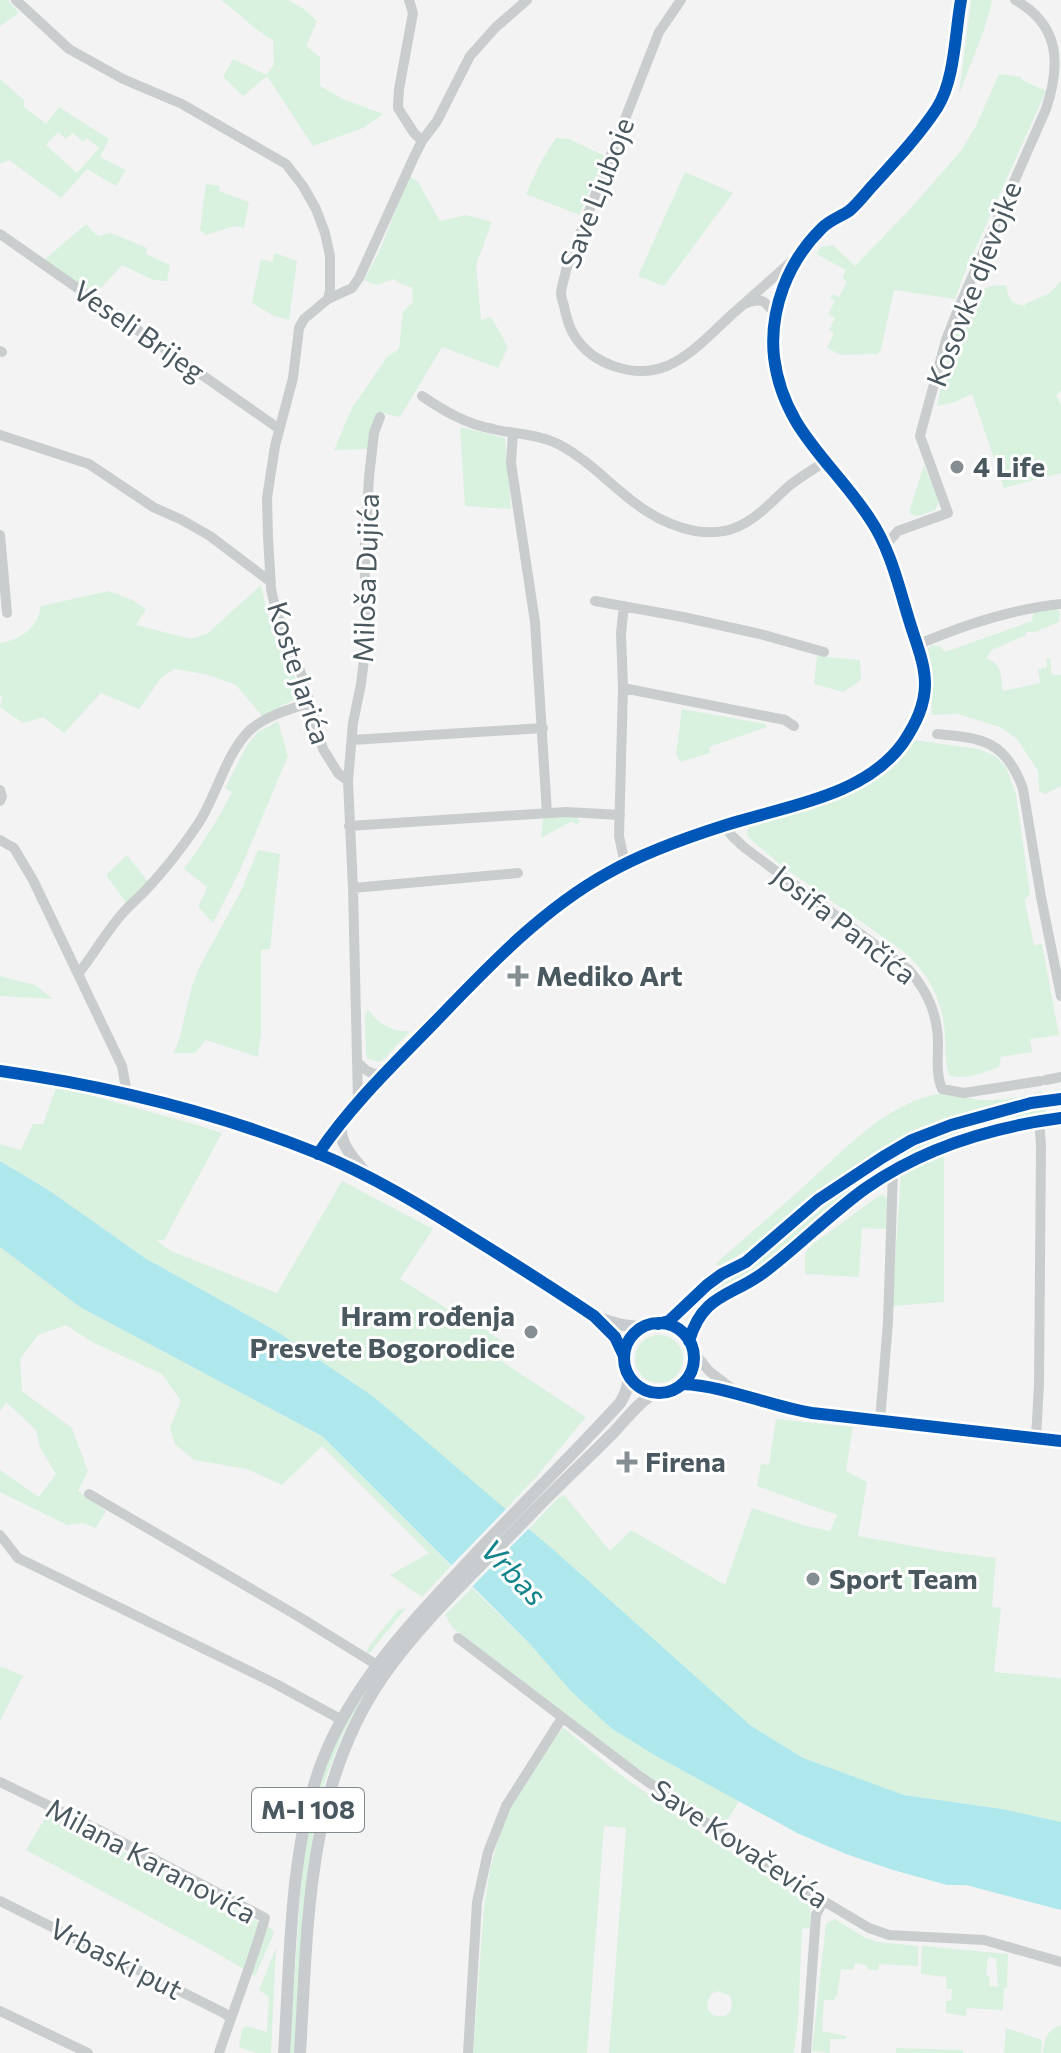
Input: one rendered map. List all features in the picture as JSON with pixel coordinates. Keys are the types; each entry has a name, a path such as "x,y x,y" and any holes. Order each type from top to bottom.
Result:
{"main road":[{"name":"M-I 108","path":"0,1071 127,1093 221,1120 318,1154 369,1178 442,1219 594,1316 615,1337 624,1356 629,1380 620,1403 548,1487 377,1665 342,1720 315,1782 301,1844 294,1897 284,2053"},
{"path":"624,1356 631,1338 652,1325 669,1321 707,1285 746,1262 818,1200 883,1157 912,1140 951,1125 1052,1100"},
{"path":"344,1117 340,1133 344,1146 369,1178"},
{"path":"682,1384 692,1369 690,1345 694,1325 701,1312 722,1296 767,1271 839,1208 893,1171 918,1159 972,1138 1050,1120"},
{"name":"M-I 108","path":"594,1316 631,1328 652,1325 675,1328 690,1345"},
{"path":"627,1373 638,1386 655,1393"},
{"name":"M-I 108","path":"548,1487 655,1393 666,1392 682,1384"},
{"name":"M-I 108","path":"300,2053 316,1846 333,1776 353,1727 376,1688 435,1606"}],"street":[{"path":"16,0 69,49 123,79 191,109 293,170 316,209 325,233 330,256 328,299"},
{"path":"409,0 413,13 398,106 405,121 422,141"},
{"name":"Koste Jarića","path":"348,781 338,773 323,749 302,676 276,611 271,582 267,498 278,428 293,378 299,328 304,319 328,299 352,288 359,278 422,141 437,121 470,56 496,27 527,0"},
{"name":"Save Ljuboje","path":"681,0 662,25 654,43 566,270 561,294 575,336 601,362 636,371 664,367 683,357 797,257"},
{"path":"318,1154 358,1101 537,922 593,882 625,864 724,825 827,795 857,782 884,764 916,722 925,684 922,660 885,546 862,507 800,429 782,392 773,341 775,315 797,257 822,228 859,200 935,111 947,85 961,0"},
{"name":"Kosovke djevojke","path":"885,546 898,531 948,513 920,436 946,340 1054,86 1057,71 1055,48 1046,26 1038,16 1015,0"},
{"name":"Veseli Brijeg","path":"0,234 278,428"},
{"path":"744,304 756,299 764,301 775,315"},
{"path":"422,396 470,423 555,442 654,516 700,532 721,532 737,527 824,462"},
{"name":"Miloša Dujića","path":"348,781 365,651 365,546 369,477 374,433 380,417"},
{"path":"513,433 511,463 532,599 547,813"},
{"path":"0,435 89,464 153,507 210,536 271,582"},
{"path":"0,535 7,613"},
{"path":"595,601 760,634 824,652"},
{"path":"917,645 1005,614 1061,604"},
{"path":"624,606 621,633 623,688 619,836 625,864"},
{"path":"623,688 785,720 794,726"},
{"path":"78,974 125,910 178,852 206,811 245,736 279,713 309,703"},
{"path":"352,740 543,728"},
{"path":"937,734 977,739 988,744 1008,758 1018,774 1061,996"},
{"path":"348,781 358,1101"},
{"path":"0,790 0,801"},
{"path":"349,826 547,813 620,815"},
{"name":"Josifa Pančića","path":"724,825 745,848 909,970 920,984 936,1018 942,1089 964,1093 1061,1077"},
{"path":"0,840 14,848 33,880 122,1066 127,1093"},
{"path":"353,888 518,873"},
{"path":"357,1061 367,1072 384,1074"},
{"path":"1036,1438 1041,1145 1050,1120"},
{"path":"880,1421 888,1322 893,1171"},
{"path":"690,1345 709,1371 740,1393"},
{"path":"682,1384 740,1393 797,1410 1061,1441"},
{"path":"89,1494 377,1665"},
{"path":"0,1535 18,1558 274,1683 342,1720"},
{"name":"Save Kovačevića","path":"458,1638 657,1788 790,1881 869,1928 889,1935 984,1940 1061,1962"},
{"path":"468,2053 477,1902 488,1852 506,1806 562,1718"},
{"name":"Milana Karanovića","path":"0,1782 99,1830 265,1918 219,2053"},
{"name":"Vrbaski put","path":"0,1901 230,2018"},
{"path":"806,2053 816,1915 823,1901"},
{"path":"0,2011 88,2053"}],"green space":[{"path":"0,0 8,0 19,13 0,26"},
{"path":"221,0 288,0 304,9 317,21 306,46 320,57 320,86 343,99 383,114 363,128 313,146 267,76 243,96 223,77 233,59 266,75 274,64 273,40"},
{"path":"971,0 992,2 959,94"},
{"path":"999,74 1021,77 1046,91 955,299 894,290 881,350 877,354 841,355 827,348 834,333 829,330 835,318 828,314 835,301 830,298 832,294 839,297 847,282 842,278 846,270 816,254 821,247 833,245 855,266 961,151"},
{"path":"0,79 25,101 23,106 46,124 59,107 109,139 100,157 126,170 116,186 87,169 61,198 9,160 0,164","holes":["58,132 66,139 73,133 83,142 87,138 99,148 77,173 46,145"]},
{"path":"556,138 569,139 605,156 579,215 526,194"},
{"path":"685,172 733,193 664,286 638,276"},
{"path":"409,176 418,182 440,221 466,215 492,222 476,265 481,320 491,317 508,347 498,368 442,347 400,417 378,412 369,449 334,450 352,408 387,357 399,349 403,312 413,302 412,288 394,279 376,285 364,280 380,250"},
{"path":"206,184 220,186 219,191 249,202 244,228 235,226 206,235 200,230"},
{"path":"86,224 98,236 111,233 147,248 146,254 170,265 167,281 153,280 122,265 94,296 44,260"},
{"path":"275,253 297,261 289,320 274,316 252,303 261,259 272,262"},
{"path":"1061,281 1061,391 1056,395 1061,406 1061,473 1004,488 972,394 937,406 944,372 968,296 990,286 1006,285 1010,299 1025,306 1050,293"},
{"path":"460,427 505,438 511,509 465,506"},
{"path":"924,465 939,502 935,510 914,515 909,512"},
{"path":"261,585 267,612 301,692 299,697 262,716 236,685 205,674 174,669 161,678 139,709 101,693 64,733 43,717 23,723 0,707 0,643 27,632 36,621 41,606 109,591 146,609 136,625 191,639 207,634"},
{"path":"1055,608 1060,612 1059,622 1035,632 1026,632 1026,635 992,650 986,658 998,667 1003,691 1040,683 1038,669 1047,667 1046,659 1050,658 1052,675 1061,675 1061,786 1045,794 1039,791 1038,771 1017,739 1000,727 958,714 932,715 928,648 940,646 945,652 1032,621 1037,611"},
{"path":"817,656 860,660 861,680 843,692 814,684"},
{"path":"682,709 765,724 767,727 709,747 710,753 680,762 676,753"},
{"path":"278,721 288,756 240,870 213,923 198,906 206,886 184,869 210,832 232,792 225,788 247,745 258,732"},
{"path":"914,740 978,749 995,756 1006,767 1016,794 1030,894 1025,902 1034,945 1042,944 1059,1035 1030,1039 1032,1052 1001,1057 999,1067 968,1076 949,1075 944,1023 938,1000 928,979 913,961 782,866 748,837 747,832 750,826 823,805 859,790 894,767"},
{"path":"576,816 580,821 576,825 572,821 541,838 543,817"},
{"path":"258,850 280,854 270,949 261,950 258,1057 206,1040 195,1053 173,1053 199,968 241,891"},
{"path":"127,855 149,883 127,904 106,875"},
{"path":"0,976 35,985 53,999 0,996"},
{"path":"368,1009 386,1026 410,1031 383,1060 377,1062 367,1058 366,1054 365,1016"},
{"path":"56,1088 222,1133 164,1240 156,1240 171,1251 277,1293 342,1181 433,1229 400,1279 510,1347 501,1361 586,1417 505,1510 374,1397 278,1332 145,1258 50,1191 0,1161 0,1144 21,1150 33,1124 43,1124"},
{"path":"1042,1091 1043,1096 947,1120 903,1140 763,1241 720,1266 715,1264 853,1141 898,1109 938,1094 989,1100"},
{"path":"1045,1107 1046,1112 1008,1120 941,1142 865,1182 824,1212 766,1263 718,1289 698,1305 695,1302 712,1287 763,1258 817,1210 891,1159 966,1126"},
{"path":"944,1154 944,1302 892,1306 901,1174"},
{"path":"880,1195 887,1199 886,1229 862,1228 859,1277 805,1274 805,1253 813,1244"},
{"path":"0,1247 80,1307 322,1436 451,1566 422,1597 390,1575 429,1553 322,1446 282,1485 247,1469 194,1460 175,1444 170,1427 181,1401 162,1374 92,1342 66,1325 38,1335 20,1359 22,1391 72,1428 88,1471 78,1491 106,1511 96,1528 83,1523 67,1525 0,1492 0,1470 39,1497 56,1474 40,1447 36,1430 6,1402 0,1411"},
{"path":"659,1335 676,1342 683,1359 676,1376 659,1383 642,1376 635,1359 642,1342"},
{"path":"776,1419 853,1427 846,1471 867,1482 858,1536 996,1558 992,1607 1001,1608 994,1672 1061,1678 1061,1822 1002,1809 904,1795 803,1758 750,1725 529,1529 564,1495 610,1551 631,1530 725,1585 752,1508 830,1531 837,1515 757,1486 761,1464 769,1465"},
{"path":"472,1588 656,1756 739,1801 724,1826 671,1794 453,1628 445,1615"},
{"path":"406,1608 365,1656 369,1646 398,1610"},
{"path":"0,1666 23,1676 0,1721"},
{"path":"367,1689 342,1736 325,1780 314,1827 307,1878 295,2053 289,2053 305,1842 313,1805 336,1738"},
{"path":"563,1727 614,1770 699,1831 810,1902 810,1928 802,1929 794,2053 609,2053 626,1828 604,1826 587,2053 473,2053 484,1907 505,1813","holes":["718,1991 730,1996 730,2012 719,2016 708,2010 711,1994"]},
{"path":"48,1813 204,1893 204,1899 211,1901 211,1897 272,1929 274,1933 255,1976 26,1850"},
{"path":"835,1919 865,1938 918,1946 918,1966 879,1964 878,1970 868,1970 866,1965 855,1963 853,1970 841,1969 837,1995 834,2000 824,2000 822,2031 846,2036 846,2039 830,2039 830,2053 812,2051 826,1924"},
{"path":"922,1946 1008,1954 1003,2010 967,2008 966,2016 946,2013 946,2001 951,2001 952,1989 947,1989 946,1977 921,1974","holes":["988,1957 996,1958 998,1987 989,1986 990,1976 986,1975"]},
{"path":"276,1948 271,2053 256,2053 239,2047 242,2029 246,2026 267,2032 269,1997 259,1990"},
{"path":"1061,2025 1061,2053 1043,2053 1047,2036 1052,2029"},
{"path":"1006,2028 1042,2040 1041,2053 1004,2053"},
{"path":"896,2048 963,2050 963,2053 896,2053"}],"water":[{"name":"Vrbas","path":"0,1161 50,1191 145,1258 278,1332 374,1397 556,1552 750,1725 803,1758 904,1795 1002,1809 1061,1822 1061,1910 966,1885 947,1885 846,1854 799,1834 611,1728 571,1691 530,1644 322,1436 80,1307 0,1247"}],"pier":[{"path":"508,1507 531,1526 469,1590 448,1569"}],"cycle path":[{"path":"318,1154 388,1070 495,961 560,904 608,873 651,852 845,788 887,761 912,729 925,692 925,676 894,570 884,543 870,519 812,445 788,406 779,383 773,339 783,287 799,255 822,228 856,204 937,108 948,84 961,0"},
{"path":"0,1071 81,1084 161,1102 279,1138 337,1162 434,1214 594,1316 615,1337 624,1356"},
{"path":"658,1324 669,1321 722,1274 746,1262 818,1200 912,1140 951,1125 1031,1103 1061,1099"},
{"path":"689,1341 702,1313 711,1304 767,1270 853,1198 888,1174 959,1141 1010,1127 1061,1118"},
{"path":"659,1323 678,1329 688,1339 694,1358 688,1377 678,1387 659,1393 640,1387 630,1377 624,1358 630,1339 640,1329 659,1323"},
{"path":"682,1384 715,1388 812,1413 1061,1441"}],"place":[{"name":"4 Life","path":"957,467"},
{"name":"Mediko Art","path":"518,976"},
{"name":"Hram rođenja Presvete Bogorodice","path":"531,1332"},
{"name":"Firena","path":"627,1462"},
{"name":"Sport Team","path":"813,1579"}]}
